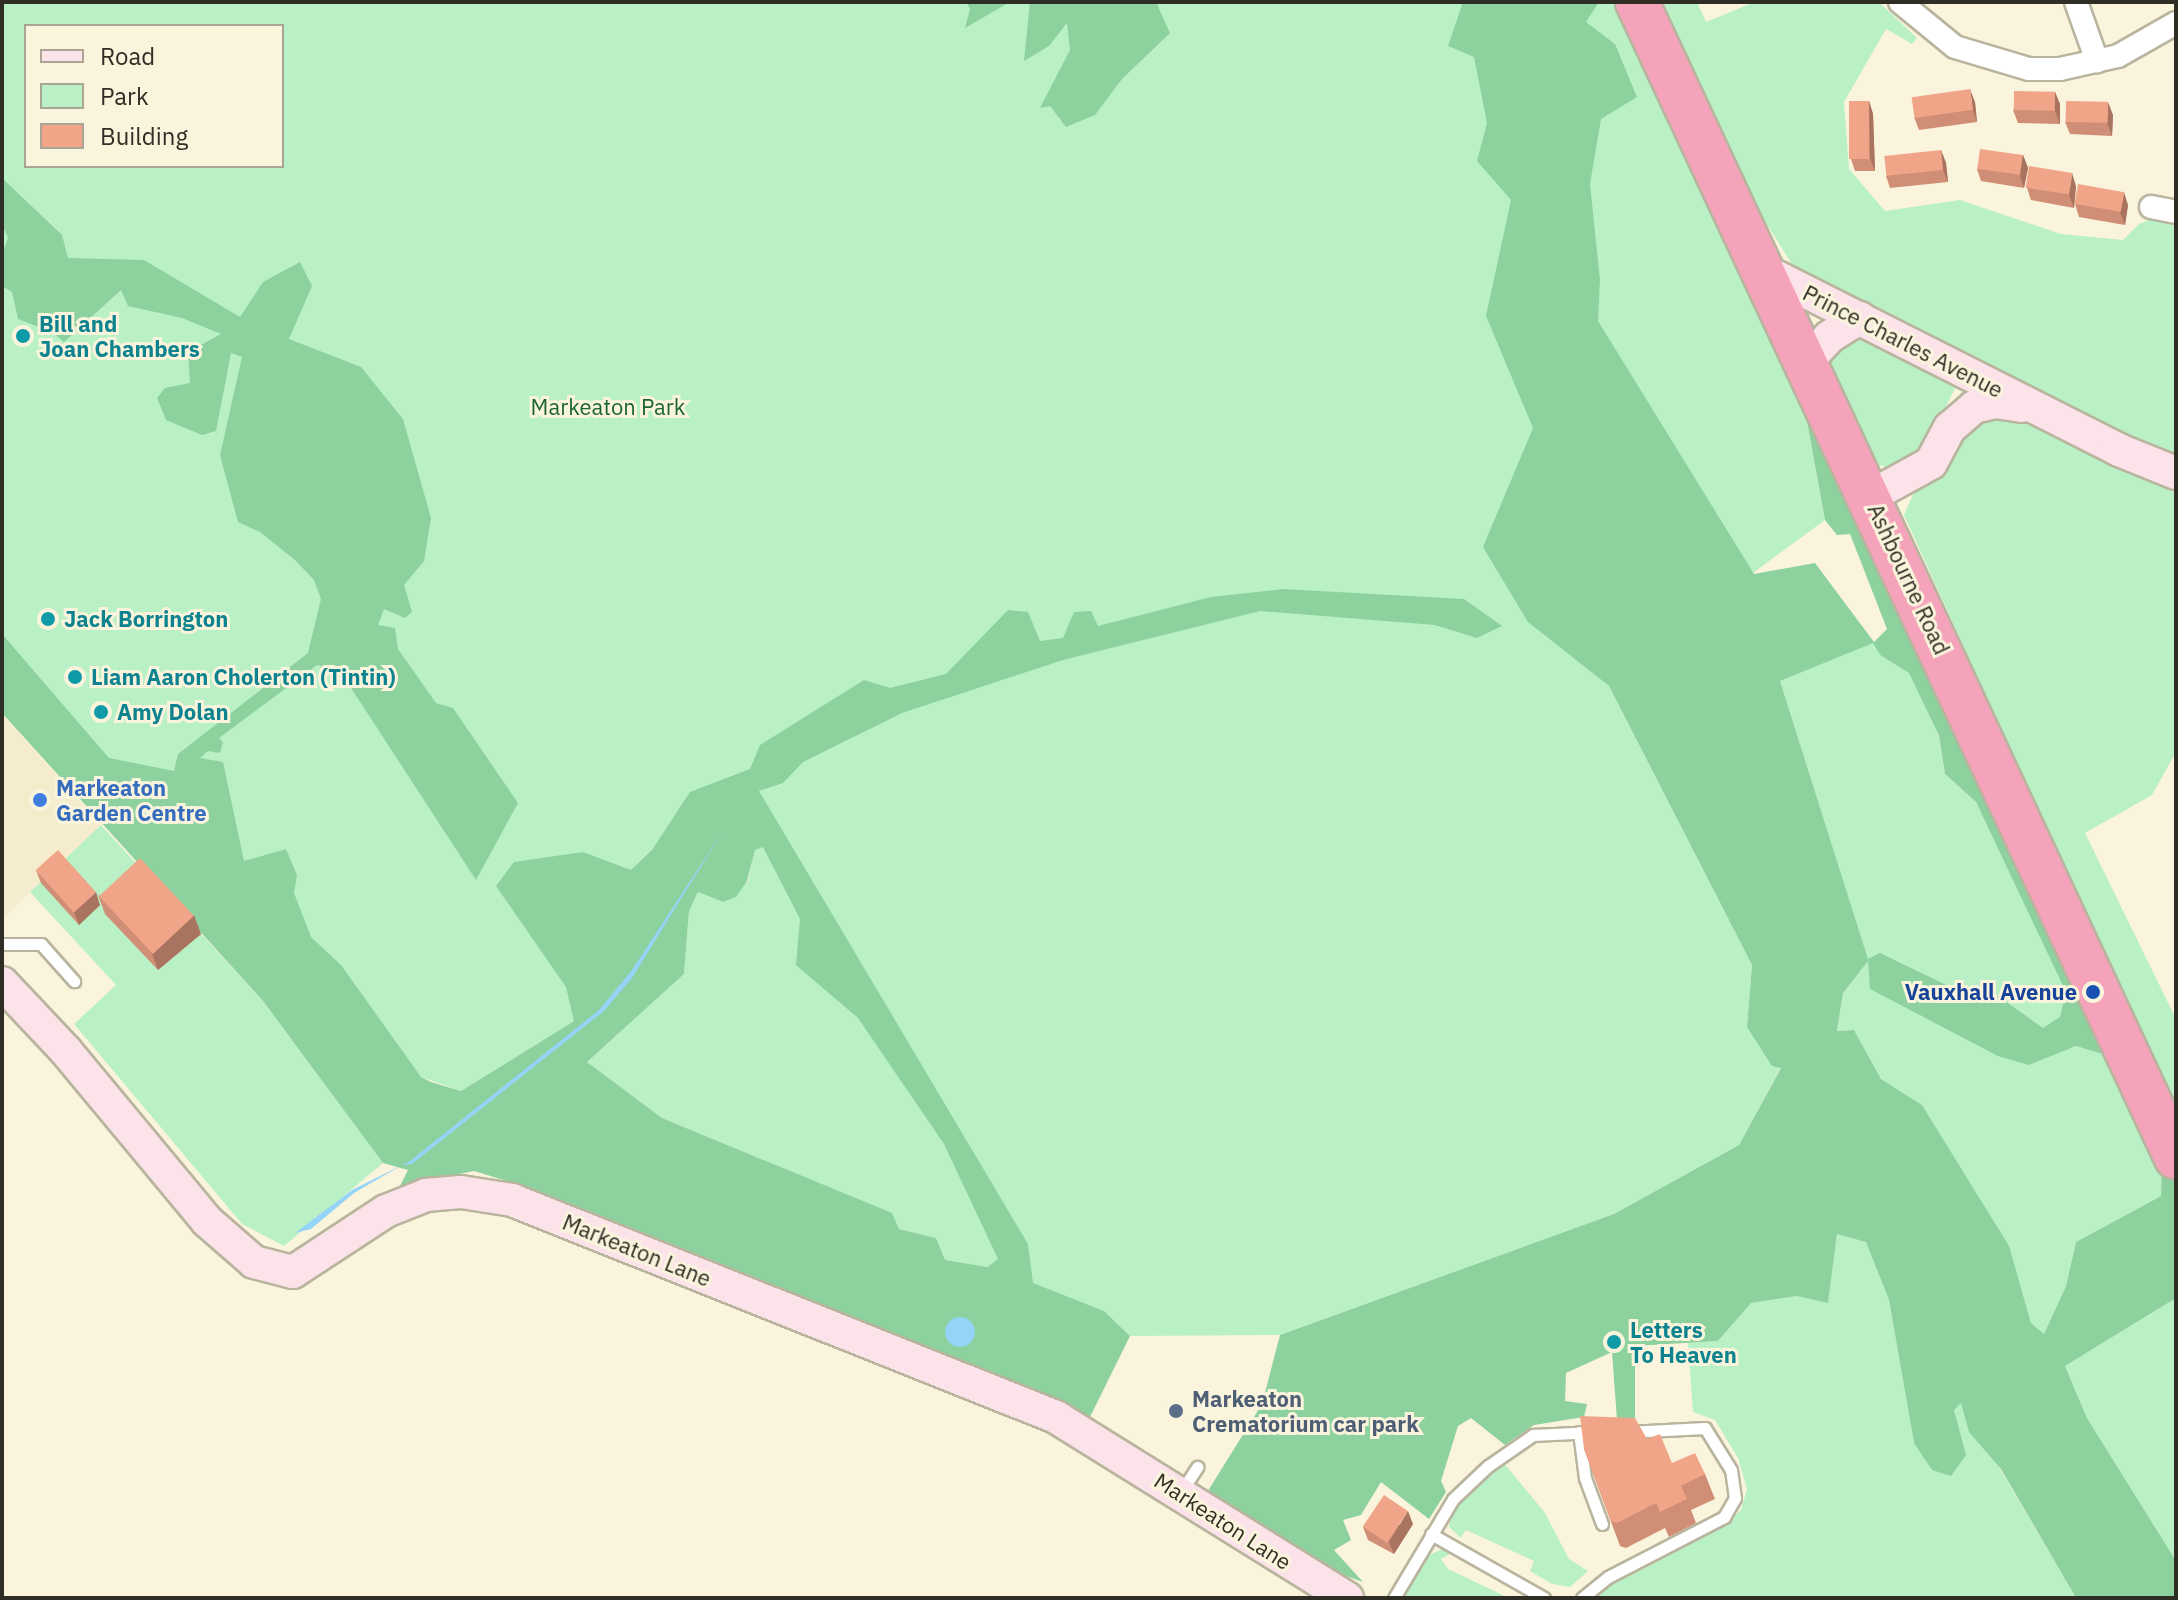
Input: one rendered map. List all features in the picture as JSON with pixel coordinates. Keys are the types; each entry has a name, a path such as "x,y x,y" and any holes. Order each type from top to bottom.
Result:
{"highway":[{"name":"Ashbourne Road","path":"1637,2 1871,496 2176,1158"}],"street":[{"path":"1900,2 1934,35 1995,62 2044,69 2097,61 2134,51 2176,23"},
{"path":"2076,2 2097,61"},
{"path":"2151,207 2176,212"},
{"name":"Prince Charles Avenue","path":"1765,271 2041,411 2176,473"},
{"path":"1807,361 1829,337 1859,318"},
{"name":"Prince Charles Avenue","path":"1871,496 1931,463 1950,428 1974,407 1996,402 2041,411"},
{"name":"Markeaton Lane","path":"2,983 66,1051 215,1230 254,1262 293,1272 386,1211 426,1195 461,1192 512,1200 1056,1417 1189,1480 1347,1598"}],"lane":[{"path":"2,944 41,944 74,981"},
{"path":"1394,1598 1453,1499 1503,1455 1533,1435 1705,1428 1736,1487 1724,1517 1608,1577 1582,1598"},
{"path":"1579,1432 1585,1478 1602,1524"},
{"path":"1431,1534 1544,1598"}],"shaded area":[{"name":"Markeaton Garden Centre","path":"4,716 101,825 2,919 2,718"}],"green space":[{"name":"Markeaton Park","path":"2,2 1625,2 1804,406 1825,520 1724,594 1551,639 1609,686 1752,965 1747,1027 1781,1067 1739,1145 1614,1214 1280,1335 1130,1336 1104,1311 988,1267 944,1260 936,1238 899,1229 891,1213 662,1118 587,1062 684,974 689,911 698,892 723,902 748,881 754,851 631,937 574,1021 461,1091 421,1077 2,696"},
{"path":"966,2 1010,2 965,28 970,9"},
{"path":"1030,2 1156,2 1170,33 1122,79 1095,115 1066,127 1050,106 1040,108 1070,50 1067,23 1049,46 1024,61"},
{"path":"1463,2 1599,2 1586,22 1615,44 1637,97 1601,119 1590,184 1600,280 1598,321 1754,574 1815,563 1874,642 1887,629 1850,534 1837,535 1825,520 1804,405 2112,1057 2076,1046 2029,1065 1998,1056 1870,989 1868,961 1843,993 1837,1031 1854,1030 1881,1079 1922,1105 2009,1246 2031,1323 2044,1334 2066,1286 2076,1242 2161,1196 2162,1154 2176,1185 2176,1298 2065,1366 2087,1418 2176,1561 2176,1598 2076,1598 2001,1469 1969,1432 1961,1403 1954,1410 1966,1455 1951,1476 1932,1470 1914,1443 1889,1300 1866,1242 1837,1234 1828,1303 1797,1296 1751,1303 1718,1341 1635,1346 1635,1418 1617,1420 1612,1352 1566,1373 1565,1401 1587,1404 1584,1417 1534,1425 1505,1445 1471,1418 1458,1426 1441,1481 1446,1492 1429,1519 1381,1482 1361,1515 1343,1520 1351,1540 1334,1550 1363,1582 1315,1565 1206,1494 1262,1404 1280,1335 1614,1214 1739,1145 1781,1068 1772,1066 1747,1027 1752,965 1609,686 1528,622 1483,547 1533,428 1486,316 1511,200 1477,161 1487,123 1474,57 1448,46","holes":["1873,643 1880,655 1909,673 1939,736 1945,774 1976,802 2066,992 2060,1017 2043,1028 1994,993 1978,1000 1880,953 1868,959 1780,681"]},
{"path":"1660,2 1697,2 1706,22 1755,2 1879,2 1917,38 1912,44 1886,29 1844,102 1849,169 1885,211 1960,200 2061,234 2123,240 2139,224 2161,215 2176,220 2176,459 2140,448 1796,271 1758,210"},
{"path":"2,178 62,235 68,258 144,260 240,317 263,282 300,262 312,286 289,339 361,367 403,419 431,518 424,561 404,585 412,612 405,618 384,609 378,625 395,628 398,649 436,703 453,708 518,803 476,880 340,671 317,665 219,738 223,742 220,753 208,751 200,758 223,762 244,861 286,849 297,875 294,893 311,937 341,965 421,1077 461,1091 574,1021 566,987 496,886 514,862 583,852 631,870 652,850 690,792 750,769 760,745 864,680 890,688 946,674 1008,610 1028,612 1040,641 1063,638 1074,612 1091,611 1098,626 1211,597 1283,589 1464,599 1502,626 1477,638 1435,625 1260,611 1063,660 902,713 803,762 783,783 759,791 1028,1244 1033,1283 1104,1311 1130,1336 1090,1417 526,1187 474,1171 400,1186 408,1170 383,1163 263,1001 2,713 2,634 109,758 174,771 178,754 308,653 321,599 314,580 296,561 260,532 238,522 220,455 242,357 231,353 216,431 202,435 166,420 157,398 165,388 190,383 188,352 221,334 182,318 128,306 121,290 64,342 52,332 18,319 12,292 2,286 2,254 8,238 2,224","holes":["763,847 800,919 796,965 858,1018 944,1144 998,1259 988,1267 945,1260 936,1238 899,1229 892,1213 662,1118 587,1062 684,974 689,911 698,892 723,902 736,897 747,881 755,850"]},
{"path":"1865,331 1952,378 1956,386 1921,458 1892,469 1879,465 1830,365 1834,352"},
{"path":"2006,409 2176,493 2176,752 2152,795 2085,833 2176,1019 2176,1115 1904,515 1918,483 1954,435"},
{"path":"1873,642 1880,655 1909,672 1939,737 1945,774 1976,802 2067,992 2060,1017 2044,1029 1994,993 1978,1000 1880,953 1917,1014 2029,1064 2076,1046 2112,1057 2162,1154 2161,1196 2076,1242 2066,1286 2044,1334 2031,1323 2008,1246 1922,1105 1881,1079 1854,1030 1837,1031 1843,993 1868,960 1780,681"},
{"path":"101,825 263,1001 383,1163 284,1246 242,1224 74,1024 116,985 30,892"},
{"path":"1837,1233 1866,1241 1889,1300 1914,1443 1961,1402 2076,1598 1592,1598 1619,1577 1722,1527 1741,1510 1747,1489 1738,1458 1715,1420 1693,1412 1688,1343 1718,1341 1751,1303 1797,1296 1828,1302"},
{"path":"2176,1298 2176,1561 2087,1418 2065,1366"},
{"path":"1502,1461 1545,1513 1569,1559 1588,1571 1570,1587 1552,1584 1530,1571 1534,1561 1466,1530 1461,1538 1449,1527 1452,1510"},
{"path":"1443,1549 1450,1554 1441,1559 1448,1569 1509,1598 1401,1598 1422,1558"}],"water":[{"path":"723,831 632,978 604,1011 412,1164 402,1165 599,1010 632,970"},
{"path":"402,1165 354,1193 311,1229 295,1233 352,1190"},
{"path":"960,1317 966,1318 974,1326 974,1338 966,1346 960,1347 954,1346 946,1338 945,1332 946,1326 954,1318"}],"building":[{"path":"1970,89 1973,110 1914,118 1912,97"},
{"path":"2014,91 2055,92 2055,111 2014,110"},
{"path":"1849,101 1869,101 1869,159 1849,159"},
{"path":"2066,101 2108,102 2108,123 2066,122"},
{"path":"1980,149 2023,155 2020,175 1977,169"},
{"path":"1941,150 1943,170 1886,176 1884,156"},
{"path":"2029,166 2072,173 2069,195 2026,188"},
{"path":"2078,184 2124,192 2121,212 2075,204"},
{"path":"58,850 96,892 74,912 36,870"},
{"path":"140,858 194,916 153,954 99,896"},
{"path":"1580,1416 1635,1418 1647,1439 1660,1434 1672,1463 1695,1453 1705,1474 1681,1486 1687,1499 1660,1512 1656,1503 1617,1523 1611,1521 1584,1449"},
{"path":"1384,1495 1408,1511 1387,1543 1363,1527"}],"place":[{"name":"Bill and Joan Chambers","path":"23,336"},
{"name":"Jack Borrington","path":"48,619"},
{"name":"Liam Aaron Cholerton (Tintin)","path":"75,677"},
{"name":"Amy Dolan","path":"101,712"},
{"name":"Markeaton Garden Centre","path":"40,800"},
{"name":"Vauxhall Avenue","path":"2093,992"},
{"name":"Letters To Heaven","path":"1614,1342"},
{"name":"Markeaton Crematorium car park","path":"1176,1411"}]}
